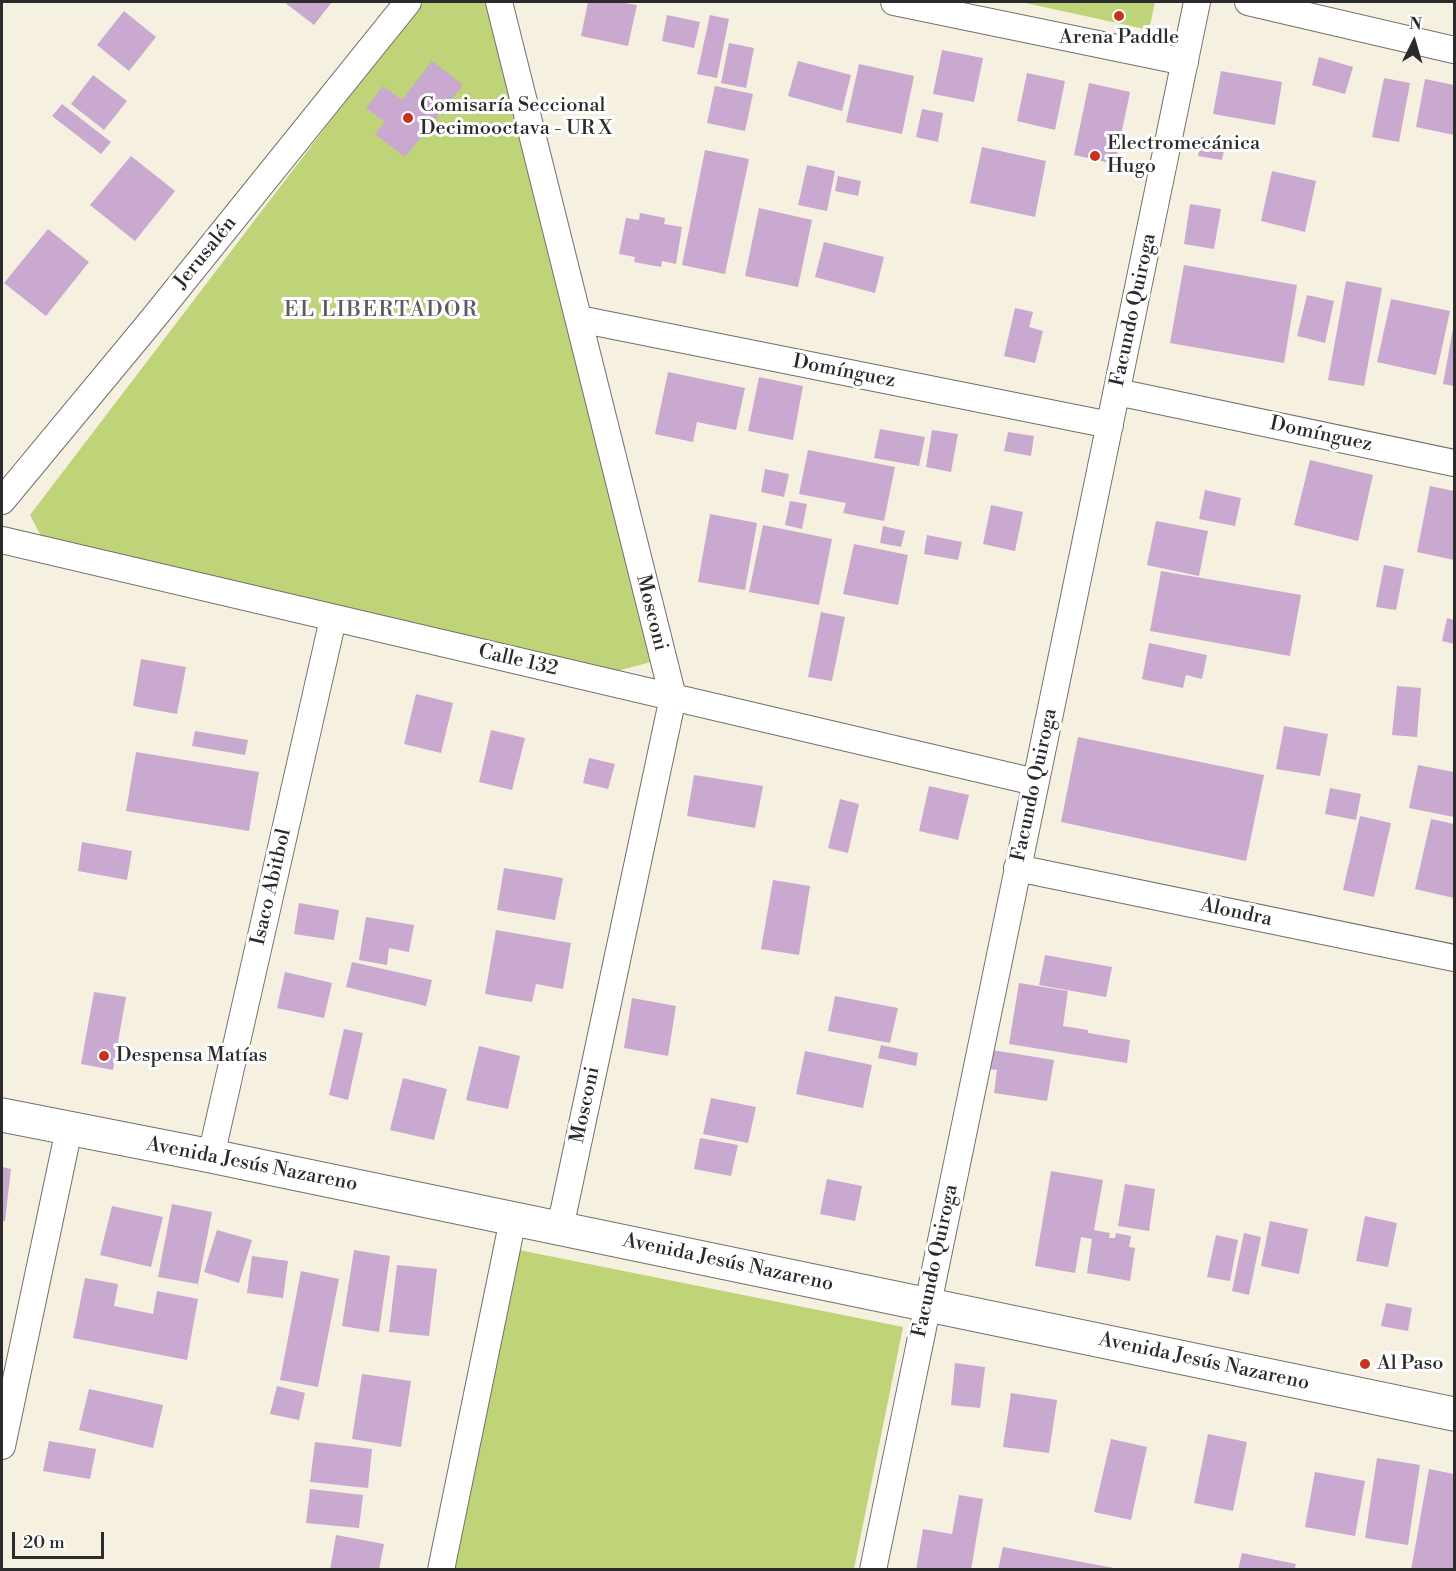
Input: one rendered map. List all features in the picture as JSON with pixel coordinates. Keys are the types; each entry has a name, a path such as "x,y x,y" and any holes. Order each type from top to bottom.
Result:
{"main road":[{"name":"Avenida Jesús Nazareno","path":"2,1114 1455,1414"}],"street":[{"name":"Jerusalén","path":"2,501 152,320 408,2"},
{"name":"Mosconi","path":"499,2 673,697 560,1228"},
{"path":"894,2 1185,62"},
{"name":"Facundo Quiroga","path":"873,1569 1197,2"},
{"path":"1248,2 1455,50"},
{"name":"Domínguez","path":"579,319 1110,425"},
{"name":"Domínguez","path":"1117,392 1455,463"},
{"name":"Calle 132","path":"2,540 1035,782"},
{"name":"Isaco Abitbol","path":"211,1156 333,619"},
{"name":"Alondra","path":"1017,868 1455,958"},
{"path":"2,1446 69,1129"},
{"path":"441,1569 513,1219"}],"green space":[{"path":"421,2 495,2 651,662 617,671 43,540 30,515"},
{"name":"Arena Paddle","path":"1021,2 1155,2 1149,30"},
{"path":"519,1250 903,1327 854,1569 455,1570"}],"building":[{"path":"284,2 332,2 314,25"},
{"path":"588,2 618,2 637,5 628,46 581,36"},
{"path":"124,11 156,37 129,71 97,45"},
{"path":"667,15 700,22 694,48 662,41"},
{"path":"710,15 729,19 717,78 697,74"},
{"path":"729,43 754,48 746,88 721,83"},
{"path":"942,50 983,58 974,102 933,94"},
{"path":"1319,57 1353,67 1345,94 1312,85"},
{"path":"432,61 463,85 405,157 375,134 385,122 366,108 383,86 402,100"},
{"path":"798,61 851,75 842,111 788,96"},
{"path":"859,64 914,76 902,134 846,122"},
{"path":"1221,71 1282,82 1275,125 1213,114"},
{"path":"1027,73 1065,81 1055,130 1017,121"},
{"path":"93,75 127,101 104,130 71,104"},
{"path":"1384,78 1410,83 1399,142 1372,137"},
{"path":"1425,79 1454,85 1454,135 1416,127"},
{"path":"1089,83 1130,92 1115,164 1074,155"},
{"path":"715,86 753,94 745,131 707,123"},
{"path":"62,104 111,142 101,154 52,116"},
{"path":"922,109 943,113 938,142 916,137"},
{"path":"1201,137 1226,142 1222,160 1198,156"},
{"path":"982,147 1046,161 1035,217 970,203"},
{"path":"705,150 749,159 725,274 682,265"},
{"path":"131,156 175,191 135,241 90,205"},
{"path":"807,165 835,171 827,211 798,205"},
{"path":"1272,171 1316,181 1305,232 1261,221"},
{"path":"838,176 861,181 858,196 835,191"},
{"path":"1190,204 1221,209 1214,249 1184,244"},
{"path":"759,208 812,220 798,287 745,276"},
{"path":"640,213 665,218 664,224 682,227 676,264 662,261 661,267 634,262 635,257 619,254 626,218 639,220"},
{"path":"48,229 89,262 46,316 4,283"},
{"path":"824,242 884,257 875,293 815,277"},
{"path":"1184,265 1297,285 1284,363 1170,343"},
{"path":"1346,281 1382,288 1364,386 1328,380"},
{"path":"1307,295 1334,301 1325,343 1297,336"},
{"path":"1391,299 1450,311 1436,375 1377,362"},
{"path":"1015,308 1033,312 1029,327 1043,331 1035,363 1004,356"},
{"path":"1454,328 1454,386 1443,384"},
{"path":"668,372 745,388 736,430 697,422 693,442 655,434"},
{"path":"759,377 803,386 793,440 748,431"},
{"path":"880,429 925,437 919,466 874,458"},
{"path":"932,430 958,434 951,472 926,467"},
{"path":"1008,432 1034,436 1031,456 1004,451"},
{"path":"808,450 895,467 884,521 843,513 846,503 799,494"},
{"path":"1310,460 1373,475 1358,541 1294,525"},
{"path":"765,469 789,474 784,497 761,492"},
{"path":"1430,486 1454,491 1454,560 1417,552"},
{"path":"1205,490 1241,498 1235,526 1199,519"},
{"path":"790,501 807,504 802,529 785,525"},
{"path":"991,505 1023,512 1015,551 983,544"},
{"path":"710,514 757,523 745,590 698,582"},
{"path":"1156,521 1208,531 1199,576 1147,565"},
{"path":"763,525 832,539 819,605 749,592"},
{"path":"883,526 905,531 901,547 880,543"},
{"path":"927,535 962,542 958,560 924,554"},
{"path":"854,544 908,555 898,605 843,594"},
{"path":"1384,565 1404,569 1396,610 1376,607"},
{"path":"1161,571 1301,595 1290,656 1150,631"},
{"path":"821,612 845,617 832,681 808,677"},
{"path":"1447,618 1454,620 1454,644 1442,641"},
{"path":"1149,643 1207,655 1202,679 1186,675 1183,688 1142,679"},
{"path":"141,659 186,667 177,714 133,706"},
{"path":"1397,686 1421,688 1417,737 1392,735"},
{"path":"416,694 453,703 441,753 404,744"},
{"path":"1284,726 1328,734 1320,776 1276,769"},
{"path":"491,730 525,738 512,790 479,782"},
{"path":"195,731 248,740 245,755 192,746"},
{"path":"1078,737 1264,775 1246,861 1061,822"},
{"path":"136,752 259,772 249,831 126,811"},
{"path":"589,758 615,764 608,789 583,783"},
{"path":"1418,765 1454,772 1454,817 1409,808"},
{"path":"694,775 763,786 755,828 687,816"},
{"path":"929,786 969,795 958,840 919,831"},
{"path":"1330,788 1361,794 1356,820 1325,814"},
{"path":"840,799 859,804 848,853 828,848"},
{"path":"1360,816 1391,823 1374,897 1343,890"},
{"path":"1431,819 1454,824 1454,898 1415,889"},
{"path":"82,842 132,851 127,880 78,871"},
{"path":"504,868 563,878 555,920 497,910"},
{"path":"773,880 810,886 799,955 761,949"},
{"path":"299,903 339,910 334,940 294,934"},
{"path":"366,917 414,925 409,952 389,948 387,965 359,960"},
{"path":"496,930 571,943 563,989 536,984 532,1002 485,994"},
{"path":"1045,955 1112,967 1106,997 1039,985"},
{"path":"352,962 432,980 426,1006 346,987"},
{"path":"285,972 332,983 324,1018 277,1008"},
{"path":"1019,983 1068,991 1063,1026 1130,1040 1127,1063 1009,1044"},
{"path":"94,992 126,997 113,1070 81,1064"},
{"path":"835,996 898,1008 890,1043 828,1031"},
{"path":"632,998 676,1006 668,1056 624,1048"},
{"path":"344,1029 363,1033 348,1100 329,1095"},
{"path":"881,1045 918,1053 916,1066 878,1058"},
{"path":"479,1046 520,1056 508,1109 466,1100"},
{"path":"992,1050 1054,1060 1047,1101 994,1093 997,1070 989,1069"},
{"path":"805,1051 872,1065 863,1108 796,1094"},
{"path":"403,1078 447,1089 434,1140 390,1130"},
{"path":"711,1098 756,1107 748,1143 703,1134"},
{"path":"700,1138 738,1145 731,1176 694,1169"},
{"path":"2,1167 11,1169 5,1221 2,1221"},
{"path":"1051,1171 1103,1180 1094,1230 1110,1233 1109,1238 1115,1238 1116,1233 1131,1236 1129,1247 1135,1248 1130,1281 1087,1273 1092,1239 1081,1237 1075,1273 1035,1266"},
{"path":"827,1179 862,1186 855,1221 820,1214"},
{"path":"1125,1184 1155,1189 1149,1231 1118,1226"},
{"path":"172,1204 212,1212 198,1284 158,1277"},
{"path":"112,1206 163,1217 151,1267 100,1255"},
{"path":"1365,1216 1397,1223 1388,1267 1356,1261"},
{"path":"1270,1221 1308,1229 1299,1274 1261,1266"},
{"path":"217,1230 252,1240 239,1283 204,1272"},
{"path":"1244,1233 1261,1237 1249,1295 1232,1291"},
{"path":"1216,1235 1238,1240 1230,1281 1207,1277"},
{"path":"354,1250 390,1256 379,1332 342,1326"},
{"path":"252,1256 288,1261 283,1298 247,1293"},
{"path":"397,1265 437,1269 429,1336 389,1332"},
{"path":"301,1271 339,1279 318,1387 280,1380"},
{"path":"85,1278 118,1284 114,1306 153,1314 157,1291 198,1299 187,1360 73,1338"},
{"path":"1386,1303 1412,1308 1408,1331 1381,1326"},
{"path":"955,1363 985,1367 980,1408 951,1405"},
{"path":"362,1374 411,1381 401,1447 352,1439"},
{"path":"277,1386 305,1393 299,1420 270,1414"},
{"path":"89,1389 163,1405 153,1448 79,1430"},
{"path":"1011,1393 1057,1400 1049,1453 1003,1447"},
{"path":"1208,1434 1247,1442 1233,1511 1194,1503"},
{"path":"1111,1439 1147,1447 1131,1520 1094,1512"},
{"path":"49,1441 96,1449 90,1479 43,1471"},
{"path":"315,1442 372,1449 368,1488 310,1482"},
{"path":"1377,1458 1420,1465 1408,1545 1365,1538"},
{"path":"1429,1469 1454,1474 1454,1570 1411,1570"},
{"path":"1315,1472 1365,1481 1355,1536 1305,1527"},
{"path":"310,1489 363,1495 359,1528 306,1523"},
{"path":"959,1495 983,1499 971,1570 916,1570 923,1529 952,1534"},
{"path":"336,1535 384,1544 379,1570 330,1570"},
{"path":"1003,1547 1114,1568 1114,1570 998,1570"},
{"path":"1242,1553 1296,1564 1294,1570 1238,1570"}],"place":[{"name":"Arena Paddle","path":"1119,16"},
{"name":"Comisaría Seccional Decimooctava - UR X","path":"408,118"},
{"name":"Electromecánica Hugo","path":"1095,156"},
{"name":"Despensa Matías","path":"104,1056"},
{"name":"Al Paso","path":"1365,1364"}],"district":[{"name":"EL LIBERTADOR","path":"381,311"}]}
